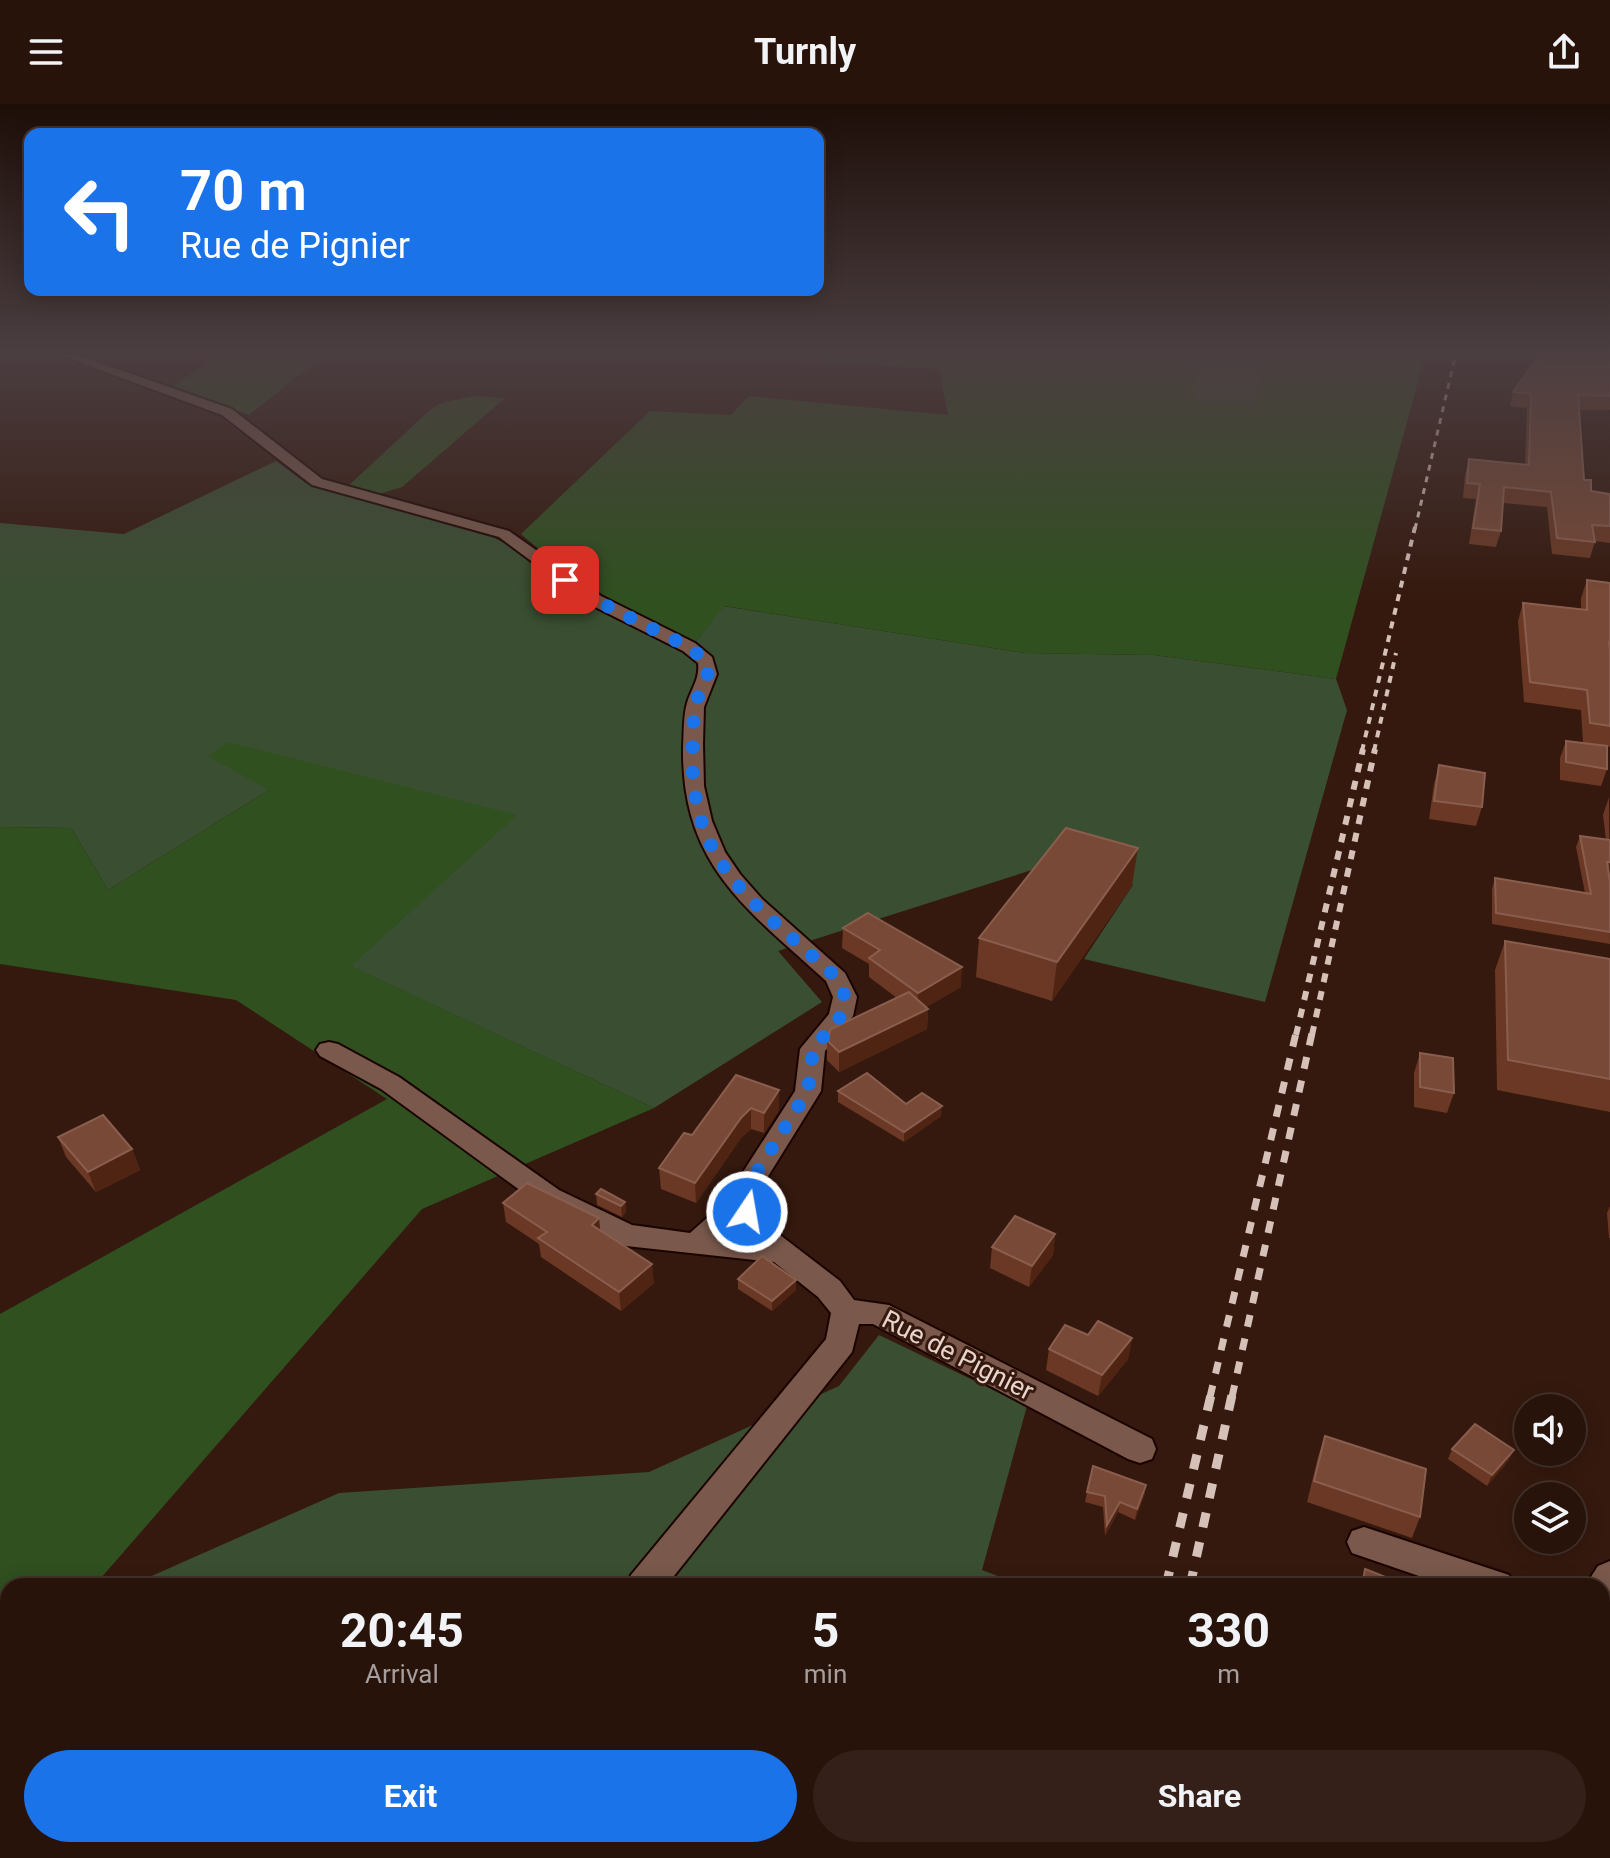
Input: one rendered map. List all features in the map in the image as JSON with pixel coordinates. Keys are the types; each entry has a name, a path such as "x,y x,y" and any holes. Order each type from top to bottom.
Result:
{"street":[{"path":"260,435 294,467 317,482 504,534 595,600 689,647 706,661 709,671 695,707 691,767 694,801 701,828 736,885 837,978 845,997 841,1016 813,1049 808,1091 748,1186 747,1212 727,1216 696,1244"},
{"path":"329,1050 390,1083 549,1197 626,1235 777,1251"},
{"name":"Rue de Pignier","path":"747,1212 756,1232 829,1289 846,1311 878,1313 1140,1449"},
{"path":"650,1578 841,1343 846,1311"},
{"path":"1364,1542 1472,1578"}],"green space":[{"path":"403,435 462,435 402,487 376,495 346,488"},
{"path":"625,435 1403,435 1336,679 1154,655 1025,653 724,606 694,644 578,582 521,534"},
{"path":"276,461 307,484 485,533 694,644 723,606 1025,653 1154,655 1336,679 1347,710 1265,1002 1084,959 1133,885 1054,863 778,951 822,1002 654,1108 350,966 516,815 269,790 108,890 71,828 0,827 0,523 124,534"},
{"path":"228,742 517,815 351,966 654,1108 422,1209 101,1578 0,1578 0,1314 387,1099 236,1000 0,964 0,827 71,828 108,890 269,790 208,756"},
{"path":"879,1335 1027,1406 982,1570 1003,1578 147,1578 339,1493 649,1472 839,1386"}],"building":[{"path":"1530,435 1581,435 1584,480 1591,480 1591,491 1610,496 1610,526 1592,525 1595,542 1557,538 1551,492 1504,487 1501,531 1473,528 1480,484 1467,483 1469,459 1529,465"},
{"path":"1587,580 1610,583 1610,726 1590,723 1587,690 1530,682 1523,603 1587,610"},
{"path":"1566,741 1607,746 1607,769 1566,762"},
{"path":"1439,765 1485,773 1482,807 1434,801"},
{"path":"1066,828 1138,848 1057,962 979,938"},
{"path":"1580,836 1610,840 1610,862 1607,862 1610,932 1496,913 1495,878 1591,894"},
{"path":"868,913 962,967 918,993 869,958 880,950 843,928"},
{"path":"1505,941 1610,959 1610,1079 1508,1060"},
{"path":"909,992 928,1009 839,1052 827,1040 831,1029"},
{"path":"1420,1053 1453,1058 1454,1093 1420,1087"},
{"path":"867,1073 906,1104 922,1093 942,1106 904,1132 838,1091"},
{"path":"736,1075 779,1090 764,1113 751,1108 741,1118 695,1183 659,1168 684,1133 692,1135"},
{"path":"103,1115 132,1149 88,1172 58,1137"},
{"path":"527,1183 599,1218 592,1225 652,1264 619,1292 538,1238 547,1232 503,1203"},
{"path":"601,1189 625,1202 621,1206 596,1194"},
{"path":"1015,1216 1055,1234 1032,1266 992,1247"},
{"path":"762,1256 796,1280 772,1301 738,1279"},
{"path":"1098,1321 1132,1338 1102,1375 1049,1349 1065,1325 1088,1335"},
{"path":"1475,1424 1514,1450 1492,1475 1452,1449"},
{"path":"1325,1436 1426,1469 1420,1517 1314,1481"},
{"path":"1093,1466 1146,1485 1137,1509 1120,1502 1107,1525 1105,1496 1087,1492"},
{"path":"1365,1569 1388,1578 1363,1578"}],"railway":[{"path":"1415,529 1437,435"},
{"path":"1362,751 1415,527"},
{"path":"1374,751 1396,653"},
{"path":"1296,1035 1363,749"},
{"path":"1312,1035 1375,749"},
{"path":"1210,1397 1296,1033"},
{"path":"1232,1397 1312,1033"},
{"path":"1168,1578 1211,1395"},
{"path":"1192,1578 1232,1395"}],"route":[{"path":"565,580 595,600 689,647 706,661 708,678 695,707 691,767 694,801 701,828 736,885 837,978 845,997 841,1016 813,1049 808,1091 748,1186 747,1212"}]}
